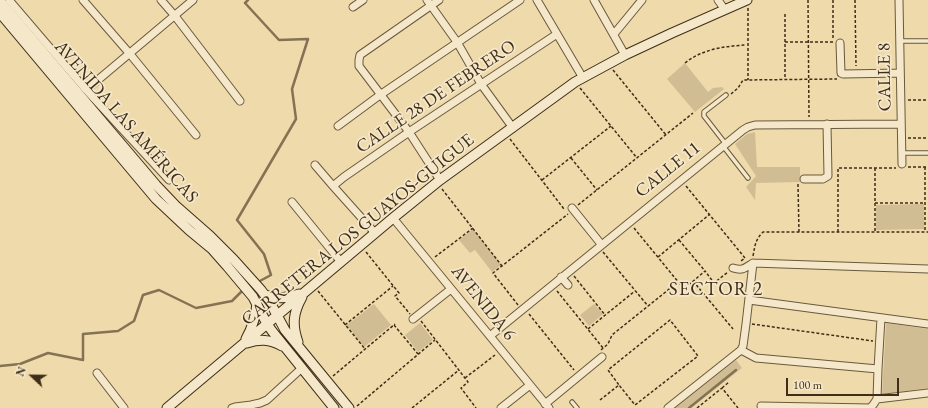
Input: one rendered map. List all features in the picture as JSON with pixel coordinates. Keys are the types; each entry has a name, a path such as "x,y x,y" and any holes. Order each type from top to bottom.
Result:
{"main road":[{"name":"AVENIDA LAS AMÉRICAS","path":"0,1 156,185 177,207 210,236 263,292 286,330 349,408"},
{"name":"CARRETERA LOS GUAYOS-GUIGUE","path":"167,408 393,218 509,130 579,80 625,55 672,33 725,10 748,4"},
{"name":"AVENIDA LAS AMÉRICAS","path":"0,13 156,199 189,230 212,248 255,300 267,324 334,408"},
{"path":"263,292 283,298 291,297 310,288"},
{"path":"301,349 295,332 294,317 296,308 310,288"},
{"path":"243,344 253,325 256,309 255,300"},
{"path":"243,344 258,340 267,340 276,343 288,351"}],"street":[{"path":"9,0 86,90 169,180"},
{"path":"83,0 130,54 196,135"},
{"path":"161,0 240,101"},
{"path":"86,90 194,0"},
{"path":"353,7 363,0"},
{"path":"439,0 429,3 360,55 359,60 359,66 409,132 439,182"},
{"path":"338,126 380,95 520,0"},
{"path":"537,0 557,34 579,80"},
{"path":"594,0 625,55"},
{"path":"614,34 642,0"},
{"path":"718,0 725,10"},
{"name":"CALLE 8","path":"899,0 901,166"},
{"path":"429,3 457,42 509,130"},
{"name":"CALLE 28 DE FEBRERO","path":"333,186 409,132 557,34"},
{"path":"837,42 841,73 843,74 900,73"},
{"path":"801,181 824,179 828,176 827,124"},
{"name":"CALLE 11","path":"490,336 629,222 660,192 681,179 724,144 748,127 756,125 901,124"},
{"path":"315,165 375,233"},
{"path":"292,202 341,262"},
{"path":"573,208 600,245"},
{"name":"AVENIDA 6","path":"393,218 429,262 438,268 452,289 547,406"},
{"path":"668,408 741,350 743,346 753,263"},
{"path":"733,268 739,270 753,263 928,269"},
{"path":"561,277 568,285"},
{"path":"414,318 452,289"},
{"path":"749,300 928,324"},
{"path":"761,406 870,408 877,399 881,318"},
{"path":"741,350 756,358 878,370"},
{"path":"547,406 602,357"},
{"path":"232,408 235,406 260,403 267,400 302,368"},
{"path":"97,373 124,408"},
{"path":"501,408 530,385"},
{"path":"877,399 928,393"}],"lane":[{"path":"900,41 928,41"},
{"path":"728,95 704,112 704,116 748,178"},
{"path":"901,153 928,153"},
{"path":"572,402 577,408"}],"path":[{"path":"808,0 809,125"},
{"path":"856,0 856,74"},
{"path":"748,4 748,80"},
{"path":"785,14 785,79"},
{"path":"785,42 837,42"},
{"path":"685,64 699,55 716,49 727,46 746,45"},
{"path":"608,64 666,135"},
{"path":"728,95 738,88 743,80 841,79"},
{"path":"579,80 611,126 637,158"},
{"path":"900,100 928,100"},
{"path":"573,208 693,113"},
{"path":"542,180 611,126"},
{"path":"509,130 542,180 568,213 493,273 579,376"},
{"path":"901,138 928,138"},
{"path":"571,158 596,190"},
{"path":"838,232 838,168 901,166 928,167"},
{"path":"925,167 925,232"},
{"path":"875,168 875,232"},
{"path":"679,240 714,283 745,258 681,179"},
{"path":"798,233 801,181"},
{"path":"439,182 502,266"},
{"path":"875,203 925,203"},
{"path":"658,257 710,214"},
{"path":"629,222 684,289 705,272"},
{"path":"429,262 473,228"},
{"path":"753,263 755,244 758,237 763,232 928,232"},
{"path":"360,245 399,293 396,296 466,378 468,382 461,388 476,408"},
{"path":"600,245 648,306"},
{"path":"569,271 605,315"},
{"path":"694,281 733,329"},
{"path":"602,357 598,352 608,344 612,336 678,282"},
{"path":"552,285 603,348"},
{"path":"345,325 393,286"},
{"path":"310,288 345,325 365,349"},
{"path":"588,329 635,291"},
{"path":"670,320 698,356 635,405 619,385 608,370 670,320"},
{"path":"327,381 395,324 418,354"},
{"path":"746,324 880,342"},
{"path":"354,408 435,340"},
{"path":"466,378 501,350"},
{"path":"412,408 458,370"},
{"path":"697,408 729,382"},
{"path":"600,400 619,385"},
{"path":"722,388 738,408"}],"shaded area":[{"path":"685,63 708,92 713,88 722,87 724,89 695,112 667,79"},
{"path":"755,132 757,167 800,167 800,182 756,183 755,200 746,187 756,176 735,144 747,134"},
{"path":"924,204 924,229 876,230 876,205"},
{"path":"473,229 501,265 492,272 475,250 470,253 459,240"},
{"path":"374,304 391,325 364,347 347,325"},
{"path":"594,304 603,314 589,326 580,315"},
{"path":"420,323 433,340 418,352 405,335"},
{"path":"886,323 928,329 928,388 882,394"},
{"path":"736,360 742,368 691,408 675,408"}],"waterway":[{"path":"248,0 245,3 279,40 308,39 292,89 296,119 237,220 264,254 271,275 258,282"},
{"path":"0,366 20,364 48,353 83,360 83,334 118,331 134,321 143,295 159,290 196,308 232,301 245,288 253,284"},
{"path":"689,408 736,370"}],"district":[{"name":"SECTOR 2","path":"716,290"}]}
